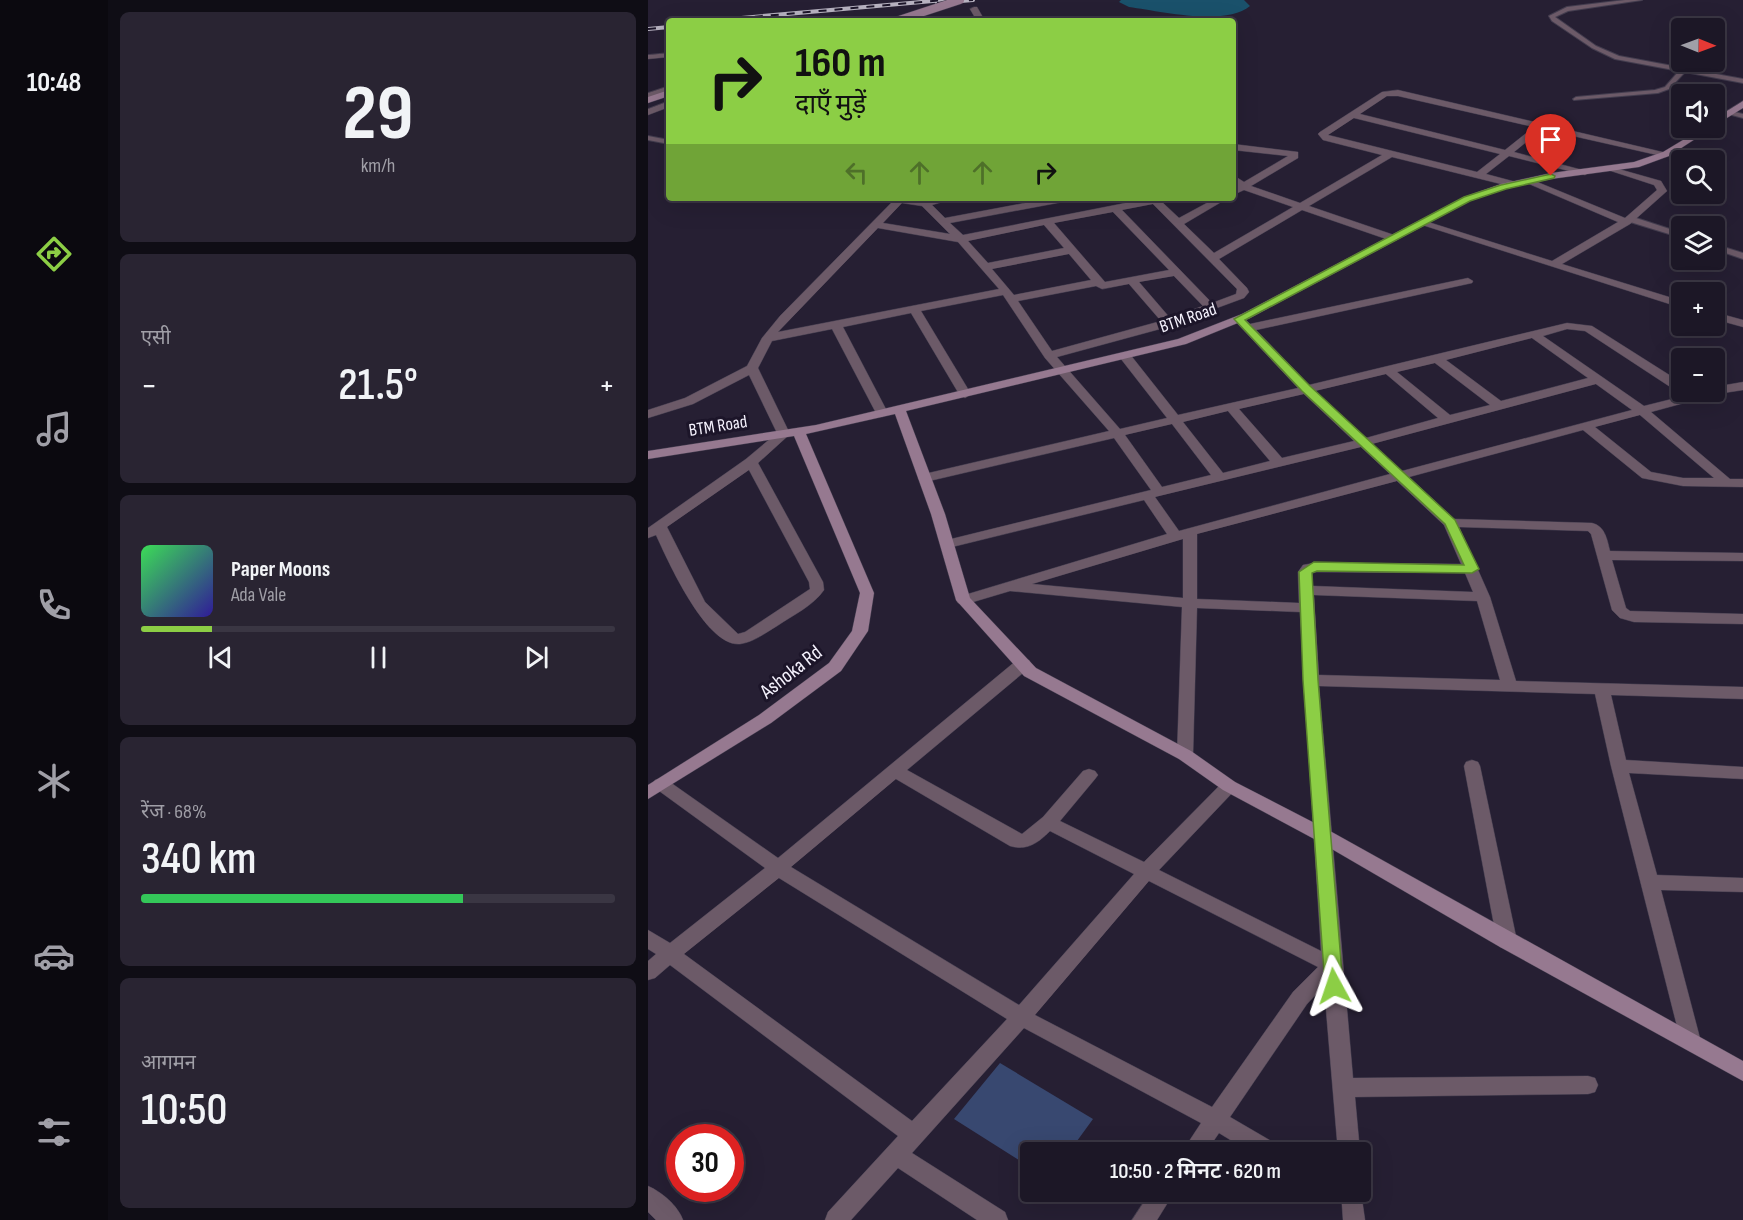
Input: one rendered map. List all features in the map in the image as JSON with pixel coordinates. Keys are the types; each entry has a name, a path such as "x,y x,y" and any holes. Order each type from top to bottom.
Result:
{"street":[{"path":"905,18 960,0"},
{"path":"974,9 979,18"},
{"path":"648,57 666,55"},
{"path":"648,98 666,92"},
{"path":"1513,184 1322,136 1385,94 1398,93 1666,154"},
{"path":"1725,116 1743,104"},
{"path":"648,112 666,105"},
{"path":"1354,115 1585,172"},
{"path":"1478,176 1540,126"},
{"name":"BTM Road","path":"648,455 791,433 882,413 1182,342 1244,324 1393,238 1467,199 1513,184 1636,165 1666,154 1692,138"},
{"path":"1236,147 1295,154 1236,190"},
{"path":"1213,258 1389,154"},
{"path":"1552,265 1628,220 1662,191 1658,183 1611,168"},
{"path":"1236,180 1244,186 1393,238"},
{"path":"1527,182 1628,220"},
{"path":"648,414 698,399 752,368 768,338 784,318 899,201"},
{"path":"931,201 943,220 962,238 1009,295 1049,355 1116,432 1153,494 1182,534 1190,603 1185,755"},
{"path":"943,220 1051,201"},
{"path":"876,225 962,238 1152,201"},
{"path":"1049,355 1168,322 1240,296 1244,292 1178,223 1162,201"},
{"path":"1178,223 1218,201"},
{"path":"1116,209 1210,306"},
{"path":"1047,222 1097,282 1107,286 1176,272"},
{"path":"1421,223 1671,302"},
{"path":"985,267 1071,250"},
{"path":"1132,281 1168,322"},
{"path":"1244,324 1468,281"},
{"path":"768,338 914,309 1097,282"},
{"path":"914,309 965,394"},
{"path":"1725,318 1743,324"},
{"path":"1244,324 1306,388 1401,474 1450,523 1483,597 1509,685"},
{"path":"836,325 882,413"},
{"path":"925,478 1568,326 1588,328 1671,382"},
{"path":"1533,334 1596,381 1641,410 1727,483"},
{"path":"1125,356 1219,477"},
{"path":"1437,358 1501,407"},
{"path":"751,462 816,582 818,590 811,597 750,636 738,639 730,637 699,605 653,530 791,433 752,368"},
{"path":"1388,370 1448,420"},
{"path":"948,544 1364,442 1596,381"},
{"path":"1725,389 1743,386"},
{"path":"963,600 1182,534 1641,410 1671,398"},
{"path":"1230,406 1279,463"},
{"path":"899,409 948,544 963,600 1030,672 1185,755 1229,786 1324,836 1743,1072"},
{"path":"1584,425 1647,475 1683,482 1743,483"},
{"name":"Ashoka Rd","path":"655,788 765,719 835,667 860,631 867,593 791,433"},
{"path":"1450,523 1592,527 1598,533 1619,610 1625,615 1743,619"},
{"path":"1604,555 1743,557"},
{"path":"1348,1142 1332,966 1305,572 1314,567 1472,569"},
{"path":"1005,586 1190,603 1483,597"},
{"path":"648,972 778,868 1023,664"},
{"path":"1311,680 1743,693"},
{"path":"1602,688 1619,766 1691,1041"},
{"path":"1472,766 1507,941"},
{"path":"1619,766 1743,773"},
{"path":"896,771 1016,841 1029,839 1089,775"},
{"path":"836,1220 1021,1017 1147,871 1229,786"},
{"path":"655,788 778,868 1021,1017 1253,1142"},
{"path":"1047,822 1332,966"},
{"path":"1650,882 1743,885"},
{"path":"648,938 913,1134"},
{"path":"1200,1142 1300,998 1332,966"},
{"path":"1345,1088 1588,1085"},
{"path":"896,1154 997,1220"},
{"path":"648,1197 672,1220"},
{"path":"1143,1220 1156,1202"}],"lane":[{"path":"1639,0 1567,9 1552,16 1554,20 1605,53 1617,58 1671,68"},
{"path":"1576,99 1656,92 1667,88 1682,72"},
{"path":"1695,72 1743,81"},
{"path":"1730,113 1743,116"},
{"path":"648,138 666,141"},
{"path":"1628,220 1671,233"},
{"path":"1725,250 1743,256"}],"water":[{"path":"1121,0 1244,0 1250,6 1225,16 1209,17 1129,7 1119,2"}],"building":[{"path":"1000,1063 1093,1119 1076,1142 1020,1142 1020,1161 954,1119"}],"railway":[{"path":"741,18 944,0"},
{"path":"937,3 973,0"},
{"path":"648,29 666,27"}],"route":[{"path":"1334,986 1305,572 1308,568 1314,567 1472,569 1450,523 1401,474 1306,388 1239,319 1467,199 1504,186 1551,176"}]}
